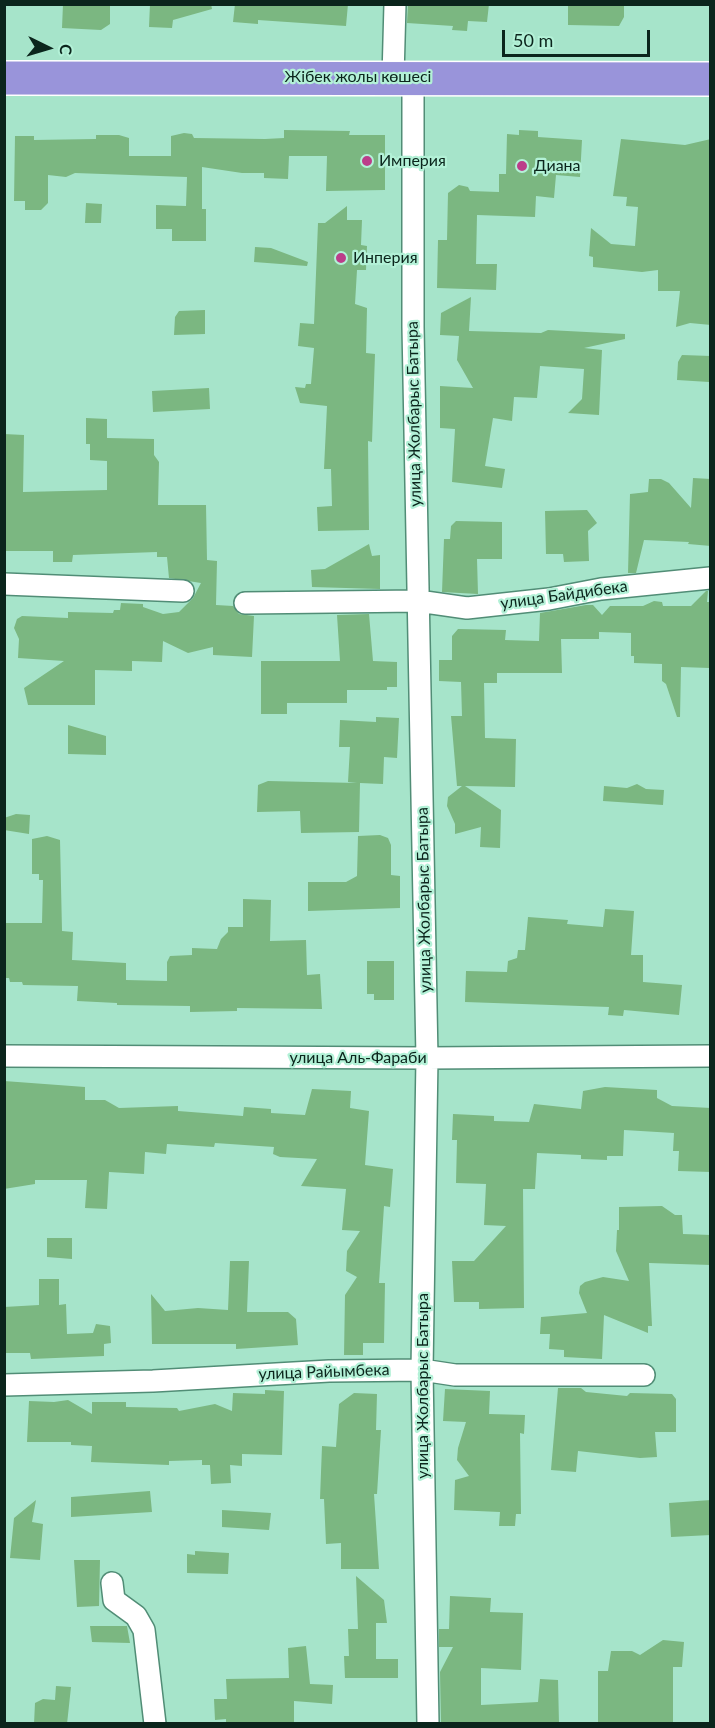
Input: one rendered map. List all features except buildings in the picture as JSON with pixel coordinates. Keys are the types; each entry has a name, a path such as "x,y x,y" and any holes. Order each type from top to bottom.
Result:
{"highway":[{"name":"Жібек жолы көшесі","path":"4,78 711,79"}],"street":[{"name":"улица Жолбарыс Батыра","path":"395,4 403,77 413,316 427,1058 422,1370 428,1724"},
{"name":"улица Байдибека","path":"245,603 418,601 467,608 549,599 601,589 711,578"},
{"path":"4,584 183,591"},
{"name":"улица Аль-Фараби","path":"4,1056 427,1058 711,1056"},
{"name":"улица Райымбека","path":"4,1385 153,1381 329,1371 422,1370 455,1375 644,1374"},
{"path":"112,1583 114,1600 136,1616 144,1630 149,1653 155,1724"}],"place":[{"name":"Империя","path":"367,161"},
{"name":"Диана","path":"522,166"},
{"name":"Инперия","path":"341,258"}]}
